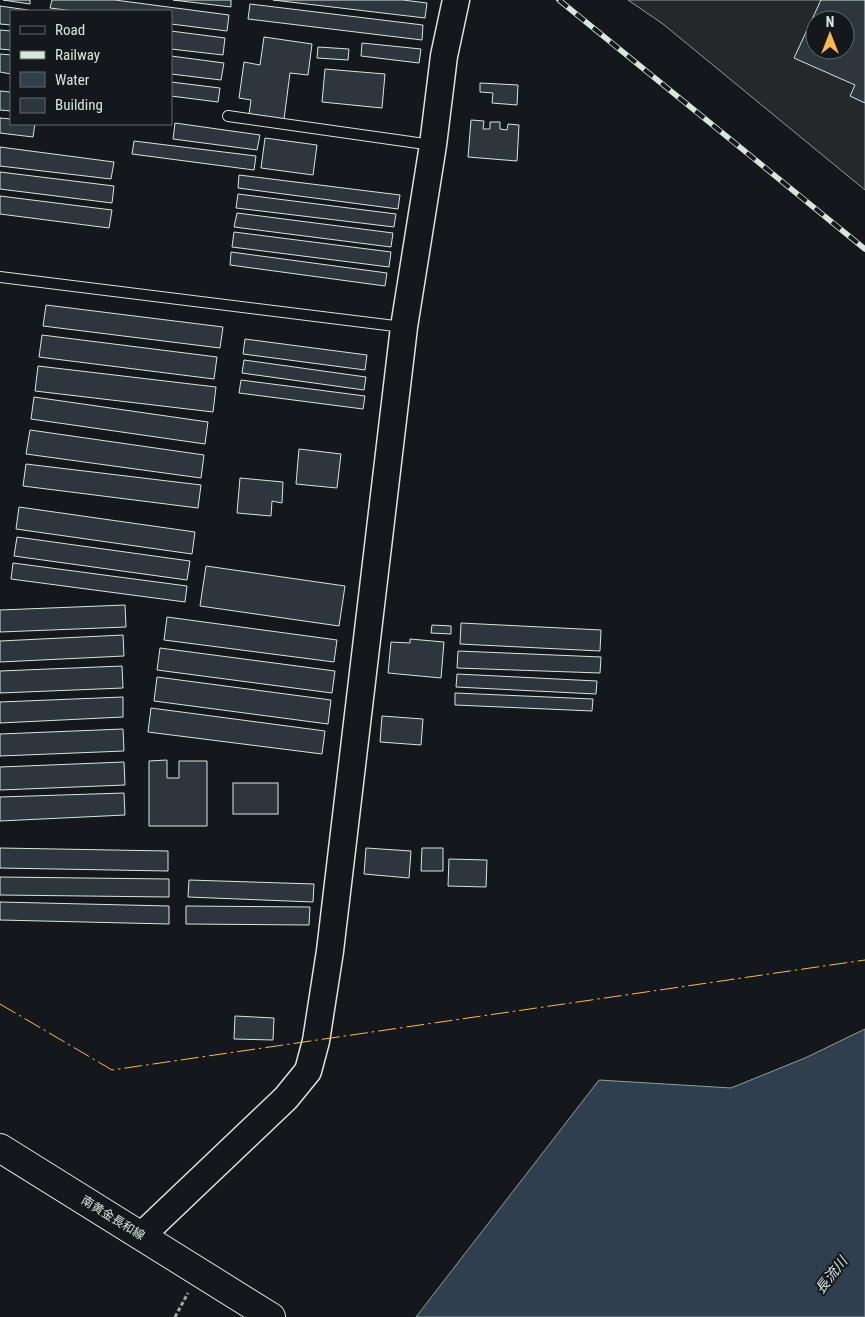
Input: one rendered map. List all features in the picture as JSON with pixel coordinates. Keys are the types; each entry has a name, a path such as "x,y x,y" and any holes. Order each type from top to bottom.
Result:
{"main road":[{"name":"南黄金長和線","path":"0,1148 271,1317"}],"street":[{"path":"142,1236 286,1098 308,1071 316,1041 330,951 404,327 433,145 444,56 456,0"}],"lane":[{"path":"228,116 433,145"},
{"path":"0,277 404,327"}],"shaded area":[{"path":"628,0 865,0 865,190 663,24"}],"water":[{"name":"長流川","path":"865,1029 865,1317 416,1317 599,1080 731,1088 805,1058"}],"building":[{"path":"3,0 30,0 30,4"},
{"path":"52,0 115,0 229,15 227,31 172,24 172,10 66,10 50,8"},
{"path":"173,0 231,0 231,7"},
{"path":"273,0 403,0 427,3 425,18"},
{"path":"821,0 865,0 865,103 850,96 855,85 794,58 805,34 805,60 855,60 855,10 816,10"},
{"path":"250,4 423,25 422,40 248,19"},
{"path":"0,6 28,10 10,10 10,25 0,24"},
{"path":"0,30 10,31 10,50 0,49"},
{"path":"172,31 225,38 223,55 172,49"},
{"path":"264,37 312,44 308,75 290,73 284,119 249,114 251,100 239,98 244,62 260,65"},
{"path":"362,43 421,49 419,63 361,56"},
{"path":"318,47 349,49 348,60 317,58"},
{"path":"0,54 10,55 10,74 0,72"},
{"path":"172,56 224,63 221,80 172,74"},
{"path":"325,69 385,74 382,108 322,102"},
{"path":"172,82 220,88 218,102 172,96"},
{"path":"480,83 518,85 517,105 492,103 493,93 480,92"},
{"path":"0,91 10,92 10,111 0,110"},
{"path":"0,118 10,119 10,125 35,125 33,137 0,133"},
{"path":"471,120 484,121 483,129 490,129 490,122 500,122 500,129 507,130 508,124 519,125 517,161 468,157"},
{"path":"175,123 260,135 257,150 173,139"},
{"path":"265,138 317,145 313,175 261,168"},
{"path":"134,141 256,156 254,170 132,154"},
{"path":"0,147 114,162 111,179 0,166"},
{"path":"0,172 114,186 112,203 0,189"},
{"path":"239,175 400,195 398,209 238,188"},
{"path":"238,194 396,214 394,227 236,208"},
{"path":"0,196 112,210 109,228 0,214"},
{"path":"237,213 393,233 391,247 234,227"},
{"path":"234,232 391,252 389,267 232,247"},
{"path":"231,252 387,273 385,286 230,265"},
{"path":"46,305 223,327 220,348 43,326"},
{"path":"42,335 217,357 214,379 39,357"},
{"path":"245,339 367,355 365,370 243,354"},
{"path":"244,360 366,377 364,390 242,373"},
{"path":"38,366 216,387 213,412 35,391"},
{"path":"241,380 365,396 363,409 239,393"},
{"path":"34,397 208,422 205,444 31,419"},
{"path":"30,430 204,455 201,478 26,454"},
{"path":"299,449 341,454 337,488 296,484"},
{"path":"26,464 201,485 198,508 23,486"},
{"path":"240,478 283,482 282,503 272,501 271,516 237,513"},
{"path":"19,507 195,532 192,554 16,529"},
{"path":"17,537 190,561 187,580 14,556"},
{"path":"13,563 187,586 185,602 11,579"},
{"path":"206,566 345,586 339,626 200,606"},
{"path":"125,605 126,627 0,632 0,610"},
{"path":"167,617 337,640 334,662 164,640"},
{"path":"461,623 601,630 600,651 460,644"},
{"path":"432,625 451,626 451,634 431,633"},
{"path":"123,635 124,656 0,662 0,641"},
{"path":"410,639 444,642 441,678 388,673 391,642 410,643"},
{"path":"160,648 335,671 332,693 157,670"},
{"path":"458,651 601,657 600,673 457,668"},
{"path":"122,666 123,688 0,693 0,671"},
{"path":"457,674 597,681 596,694 456,687"},
{"path":"157,677 331,700 328,724 154,701"},
{"path":"455,693 593,699 592,711 455,705"},
{"path":"123,697 123,717 0,723 0,702"},
{"path":"151,708 325,731 322,754 148,732"},
{"path":"382,716 423,719 421,745 380,742"},
{"path":"123,729 124,751 0,756 0,734"},
{"path":"167,760 167,778 179,778 179,761 207,761 207,826 149,826 149,761"},
{"path":"124,762 125,785 0,790 0,767"},
{"path":"233,783 278,783 278,814 233,814"},
{"path":"124,793 125,815 0,821 0,797"},
{"path":"0,848 168,851 168,871 0,868"},
{"path":"366,848 411,851 409,878 364,874"},
{"path":"422,848 443,848 443,871 421,871"},
{"path":"449,859 487,860 486,887 448,886"},
{"path":"0,877 169,879 169,897 0,895"},
{"path":"189,880 314,884 313,902 188,897"},
{"path":"0,902 169,906 169,924 0,920"},
{"path":"186,906 310,907 309,925 186,924"},
{"path":"235,1016 274,1018 273,1040 234,1039"}],"railway":[{"path":"559,0 865,249"}],"power":[{"path":"0,1004 112,1070 865,960"}]}
